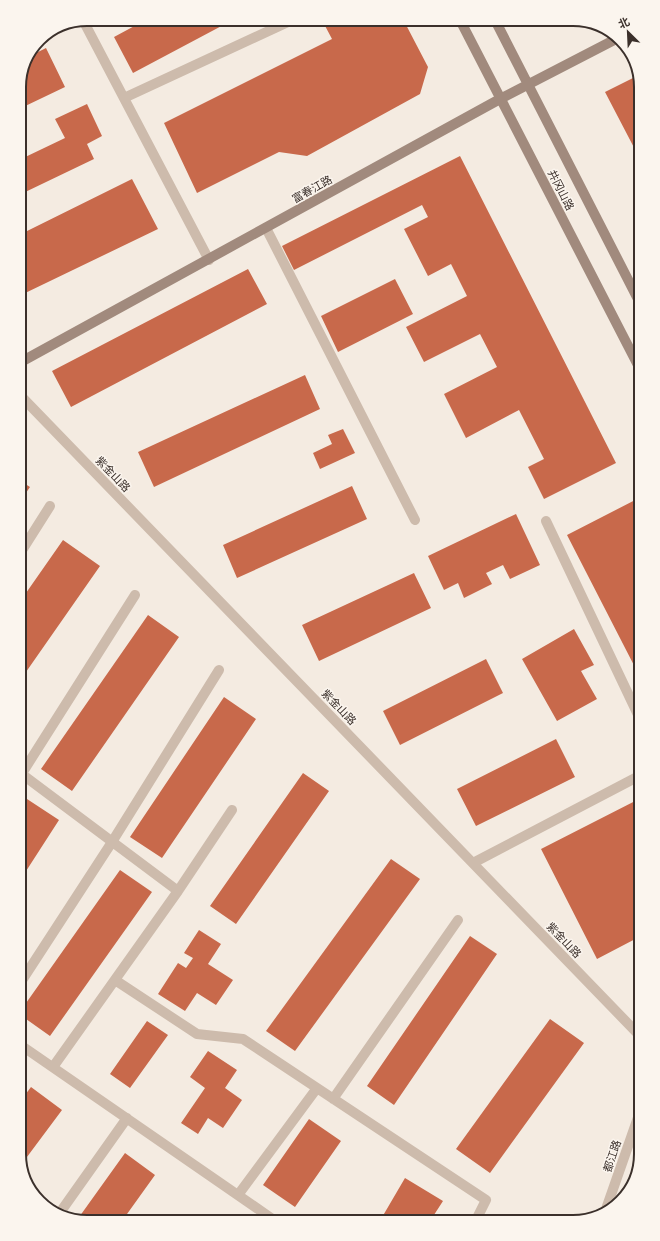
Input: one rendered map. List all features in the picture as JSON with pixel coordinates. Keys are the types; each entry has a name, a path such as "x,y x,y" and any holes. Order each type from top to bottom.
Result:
{"main road":[{"name":"井冈山路","path":"463,26 634,357"},
{"name":"井冈山路","path":"498,26 634,291"},
{"name":"富春江路","path":"26,359 500,99 528,86 608,43"}],"street":[{"path":"86,26 209,260"},
{"path":"124,98 279,26"},
{"path":"266,228 415,520"},
{"name":"紫金山路","path":"26,401 634,1029"},
{"path":"26,544 50,506"},
{"path":"546,521 634,706"},
{"path":"26,766 135,595"},
{"path":"26,974 112,842 220,670"},
{"path":"473,863 634,778"},
{"path":"26,779 178,891"},
{"path":"53,1067 178,891 232,810"},
{"path":"333,1099 458,920"},
{"path":"115,980 197,1034 243,1039 486,1200 478,1215"},
{"path":"26,1049 267,1215"},
{"path":"238,1195 317,1088"},
{"path":"62,1210 127,1118"},
{"name":"都江路","path":"608,1204 634,1129"}],"building":[{"path":"134,26 221,26 133,73 114,37"},
{"path":"325,26 407,26 428,67 420,94 307,156 279,152 197,193 164,123 332,39"},
{"path":"46,48 65,87 26,106 26,83 28,71 36,53"},
{"path":"633,78 634,148 605,92"},
{"path":"87,104 102,136 87,144 94,159 26,192 26,157 65,138 55,119"},
{"path":"460,156 616,463 544,499 528,467 544,459 519,410 466,438 444,394 497,367 480,334 424,362 406,327 467,296 451,264 428,276 404,229 428,217 422,205 294,270 282,246"},
{"path":"132,179 158,229 26,293 26,232"},
{"path":"248,269 267,304 71,407 52,371"},
{"path":"395,279 413,314 338,352 321,316"},
{"path":"305,375 320,409 154,487 138,452"},
{"path":"343,429 355,453 320,469 313,453 332,444 328,435"},
{"path":"26,484 30,487 26,493"},
{"path":"352,486 367,519 237,578 223,545"},
{"path":"634,501 634,665 567,535"},
{"path":"516,514 540,565 510,579 503,565 486,573 492,584 464,598 458,583 444,590 428,556"},
{"path":"63,540 100,566 26,672 26,593"},
{"path":"414,573 431,608 319,661 302,625"},
{"path":"148,615 179,637 72,791 41,769"},
{"path":"574,629 594,665 581,671 597,699 557,721 522,659"},
{"path":"486,659 503,693 400,745 383,711"},
{"path":"224,697 256,719 162,858 130,837"},
{"path":"556,739 575,777 476,826 457,789"},
{"path":"303,773 329,791 236,924 210,906"},
{"path":"27,799 59,820 26,871"},
{"path":"634,802 634,940 597,959 541,849"},
{"path":"391,859 420,879 295,1051 266,1031"},
{"path":"120,870 152,892 50,1036 26,1019 26,1003"},
{"path":"199,930 221,944 208,964 233,980 216,1005 197,993 185,1011 158,994 178,963 186,968 193,958 184,953"},
{"path":"470,936 497,954 394,1105 367,1086"},
{"path":"550,1019 584,1043 490,1173 456,1149"},
{"path":"147,1021 168,1035 130,1088 110,1074"},
{"path":"208,1051 237,1070 225,1088 242,1100 223,1128 208,1118 198,1134 181,1123 205,1088 190,1077"},
{"path":"31,1087 62,1110 26,1158 26,1154 26,1094"},
{"path":"309,1119 341,1141 295,1207 263,1185"},
{"path":"125,1153 155,1175 126,1215 81,1215"},
{"path":"405,1178 443,1201 434,1215 383,1215"}]}
